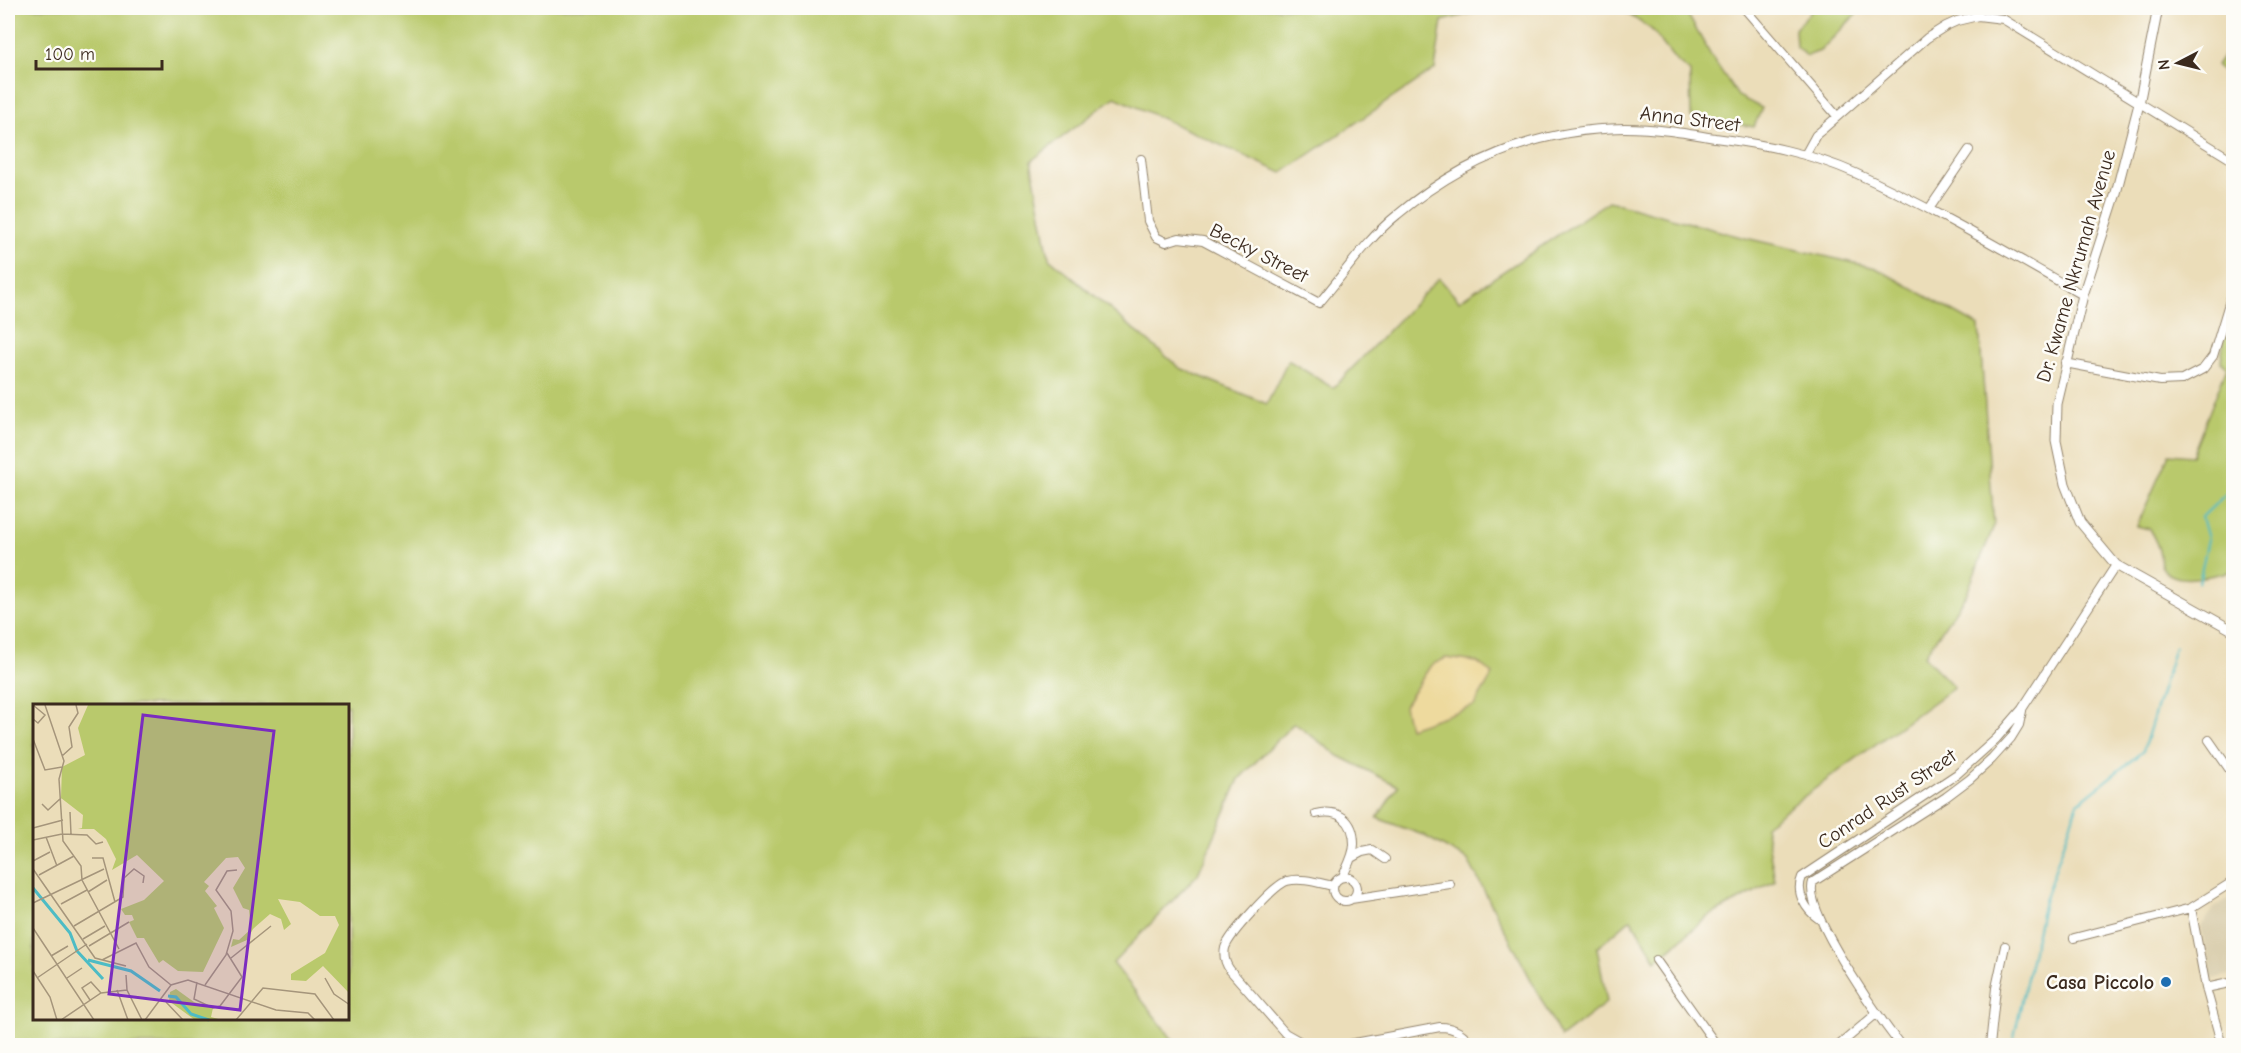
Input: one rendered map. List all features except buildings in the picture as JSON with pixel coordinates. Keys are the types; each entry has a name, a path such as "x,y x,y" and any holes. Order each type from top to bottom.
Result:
{"street":[{"path":"1744,8 1837,116"},
{"name":"Dr. Kwame Nkrumah Avenue","path":"2158,8 2139,104 2116,193 2083,294 2065,363 2057,404 2056,441 2065,484 2080,522 2116,565 2234,632"},
{"path":"1805,155 1816,135 1927,38 1957,21 1978,16 2003,19 2234,160"},
{"name":"Anna Street","path":"1319,303 1394,216 1471,163 1503,150 1550,136 1586,130 1624,128 1661,130 1764,145 1805,155 1854,172 1929,209 2083,294"},
{"path":"1929,209 1969,150"},
{"name":"Becky Street","path":"1141,159 1148,222 1155,237 1166,242 1179,238 1203,240 1319,303"},
{"path":"2065,363 2160,381 2182,380 2203,369 2213,356 2234,287"},
{"name":"Conrad Rust Street","path":"1819,919 1800,896 1799,883 1802,877 1957,774 1990,745 2022,709 2116,565"},
{"name":"Conrad Rust Street","path":"1819,919 1810,893 1813,882 1946,797 1970,779 2011,738 2019,725 2022,709"},
{"path":"2209,740 2234,776"},
{"path":"1316,814 1337,813 1344,818 1353,836 1354,847 1351,858 1342,876 1333,886 1333,892 1341,900 1450,884"},
{"path":"1351,858 1372,850 1384,859"},
{"path":"1342,876 1351,878 1356,884 1356,892 1351,899"},
{"path":"1308,1046 1285,1034 1230,970 1224,959 1224,953 1226,945 1252,912 1278,885 1298,879 1333,886"},
{"path":"2074,938 2191,908 2234,881"},
{"path":"2191,908 2206,988 2222,1046"},
{"path":"1819,919 1876,1014 1901,1046"},
{"path":"1990,1046 1996,988 2005,946"},
{"path":"1656,960 1717,1046"},
{"path":"2206,988 2234,982"},
{"path":"1838,1046 1876,1014"},
{"path":"1339,1046 1446,1027 1461,1033 1473,1046"}],"shaded area":[{"path":"2233,896 2233,974 2212,979 2201,927 2213,908"}],"green space":[{"path":"8,8 1491,8 1442,21 1435,69 1282,173 1115,97 1031,161 1049,258 1180,368 1267,404 1288,360 1333,388 1439,278 1459,301 1609,201 1741,237 1876,268 1979,326 1994,526 1966,595 1924,656 1954,687 1765,825 1775,881 1709,916 1656,960 1631,919 1597,948 1607,1002 1561,1037 1468,860 1423,835 1377,818 1398,786 1339,756 1294,723 1239,779 1198,874 1113,963 1177,1045 8,1045"},
{"path":"1619,8 1684,8 1713,59 1738,96 1762,108 1754,127 1691,117 1690,72 1676,61 1651,29"},
{"path":"1814,8 1862,8 1820,51 1807,56 1796,47 1795,29"},
{"path":"2223,55 2233,57 2233,79 2216,65"},
{"path":"2233,302 2233,571 2205,577 2184,578 2166,572 2161,565 2157,545 2149,529 2137,526 2169,454 2192,456 2227,367 2221,362 2224,337"}],"sand":[{"path":"1446,658 1477,662 1493,674 1474,706 1409,728 1404,706 1431,665"}],"waterway":[{"path":"2199,583 2208,539 2202,517 2234,486"},
{"path":"2012,1046 2044,901 2078,803 2143,751 2175,647"}],"place":[{"name":"Casa Piccolo","path":"2166,982"}]}
